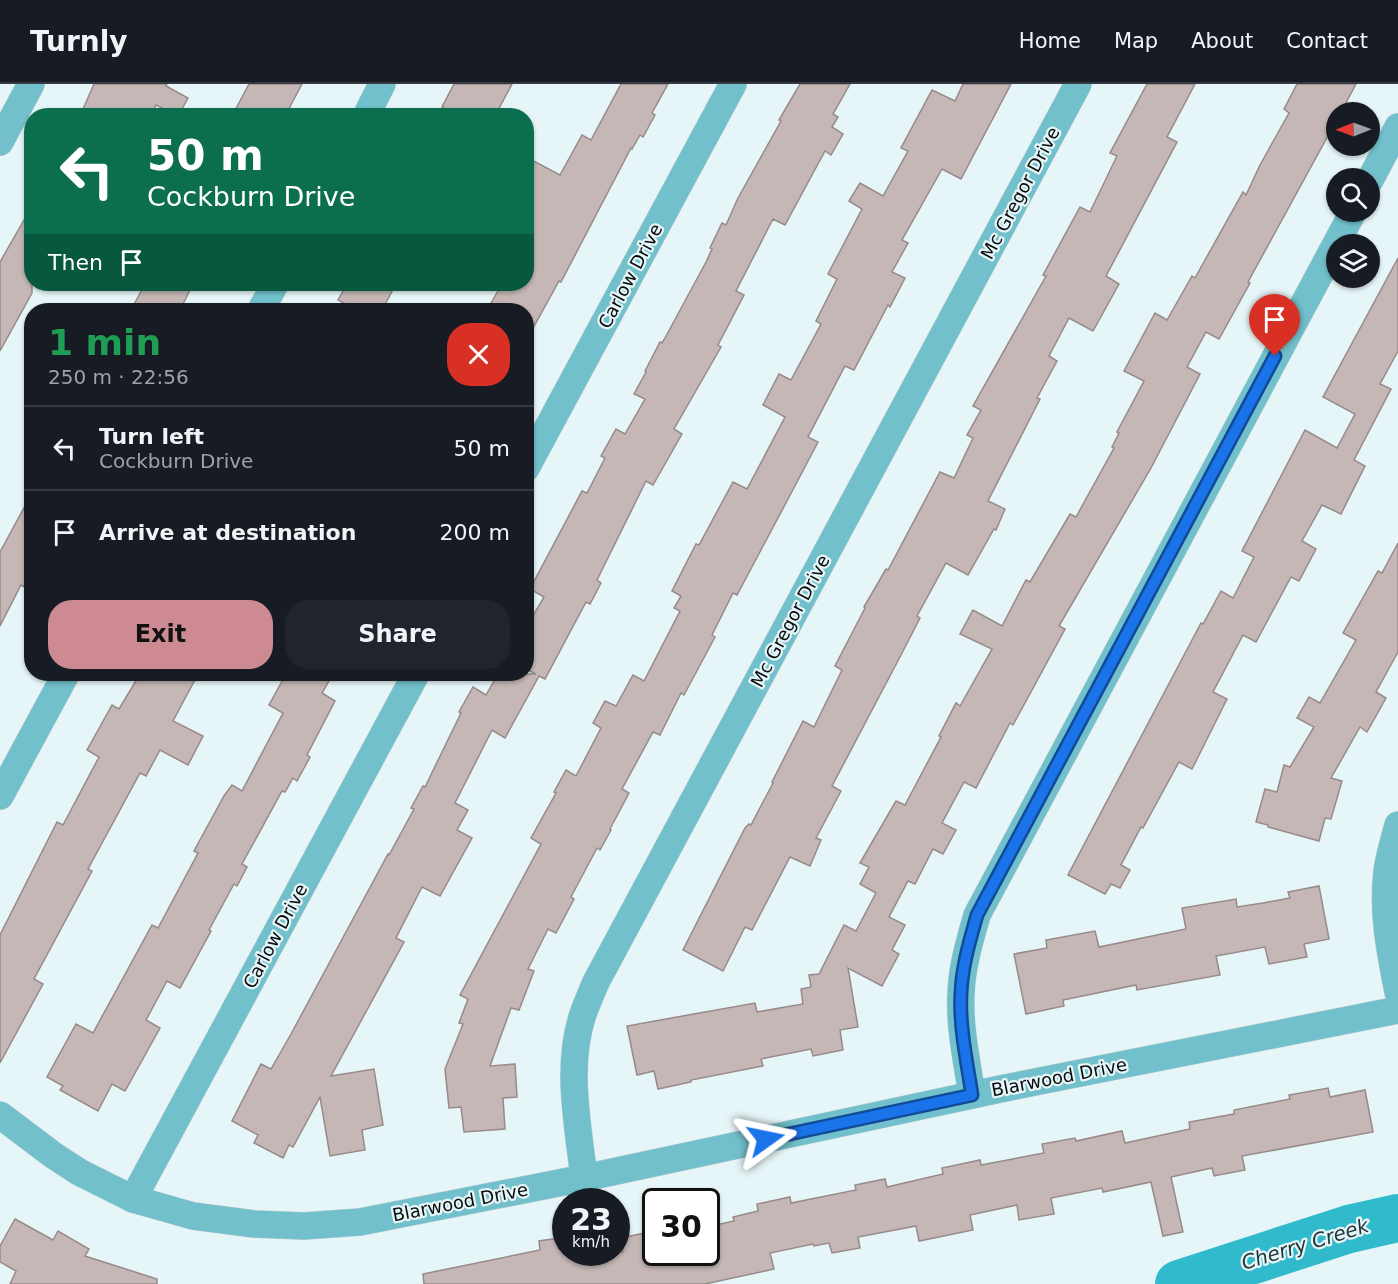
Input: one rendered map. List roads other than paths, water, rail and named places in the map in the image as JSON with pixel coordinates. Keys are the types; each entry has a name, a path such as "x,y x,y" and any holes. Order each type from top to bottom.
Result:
{"street":[{"path":"0,142 31,84"},
{"path":"370,108 382,84"},
{"name":"Carlow Drive","path":"534,453 733,84"},
{"name":"Mc Gregor Drive","path":"584,1178 574,1090 575,1055 582,1018 596,982 1078,84"},
{"path":"1376,168 1398,127"},
{"path":"972,1095 961,993 965,958 977,915 1348,222"},
{"path":"0,796 62,681"},
{"name":"Carlow Drive","path":"133,1199 412,681"},
{"path":"1398,825 1388,870 1385,912 1388,949 1398,992"},
{"name":"Blarwood Drive","path":"0,1115 62,1161 133,1199 193,1216 254,1224 304,1226 360,1222 584,1178 972,1095 1398,1010"}],"waterway":[{"name":"Cherry Creek","path":"1179,1284 1349,1229 1398,1218"}]}
